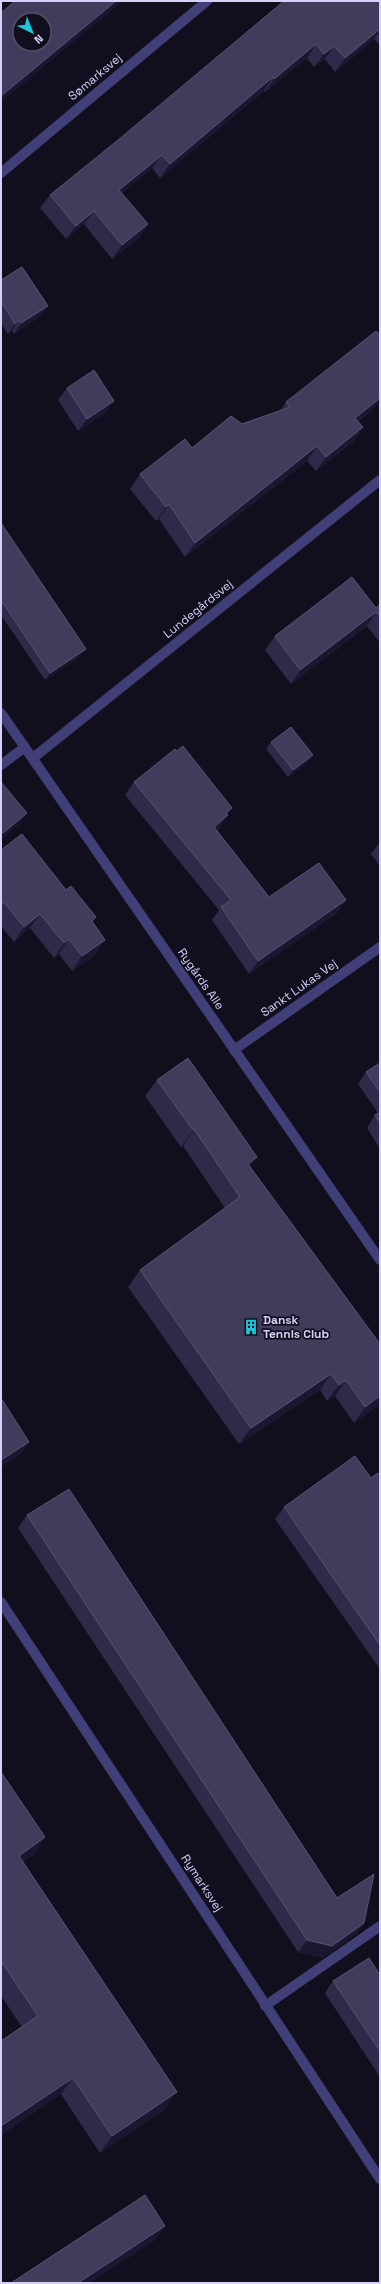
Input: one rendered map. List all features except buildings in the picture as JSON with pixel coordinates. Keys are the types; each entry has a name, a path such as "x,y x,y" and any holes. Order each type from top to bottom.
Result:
{"street":[{"name":"Sømarksvej","path":"1,173 207,1"},
{"name":"Lundegårdsvej","path":"33,758 380,480"},
{"name":"Rygårds Alle","path":"1,713 380,1260"},
{"path":"1,765 25,747"},
{"name":"Sankt Lukas Vej","path":"234,1050 380,947"},
{"name":"Rymarksvej","path":"1,1602 123,1784 265,2006 380,2179"},
{"path":"265,2006 380,1926"}],"place":[{"name":"Dansk Tennis Club","path":"251,1327"}]}
